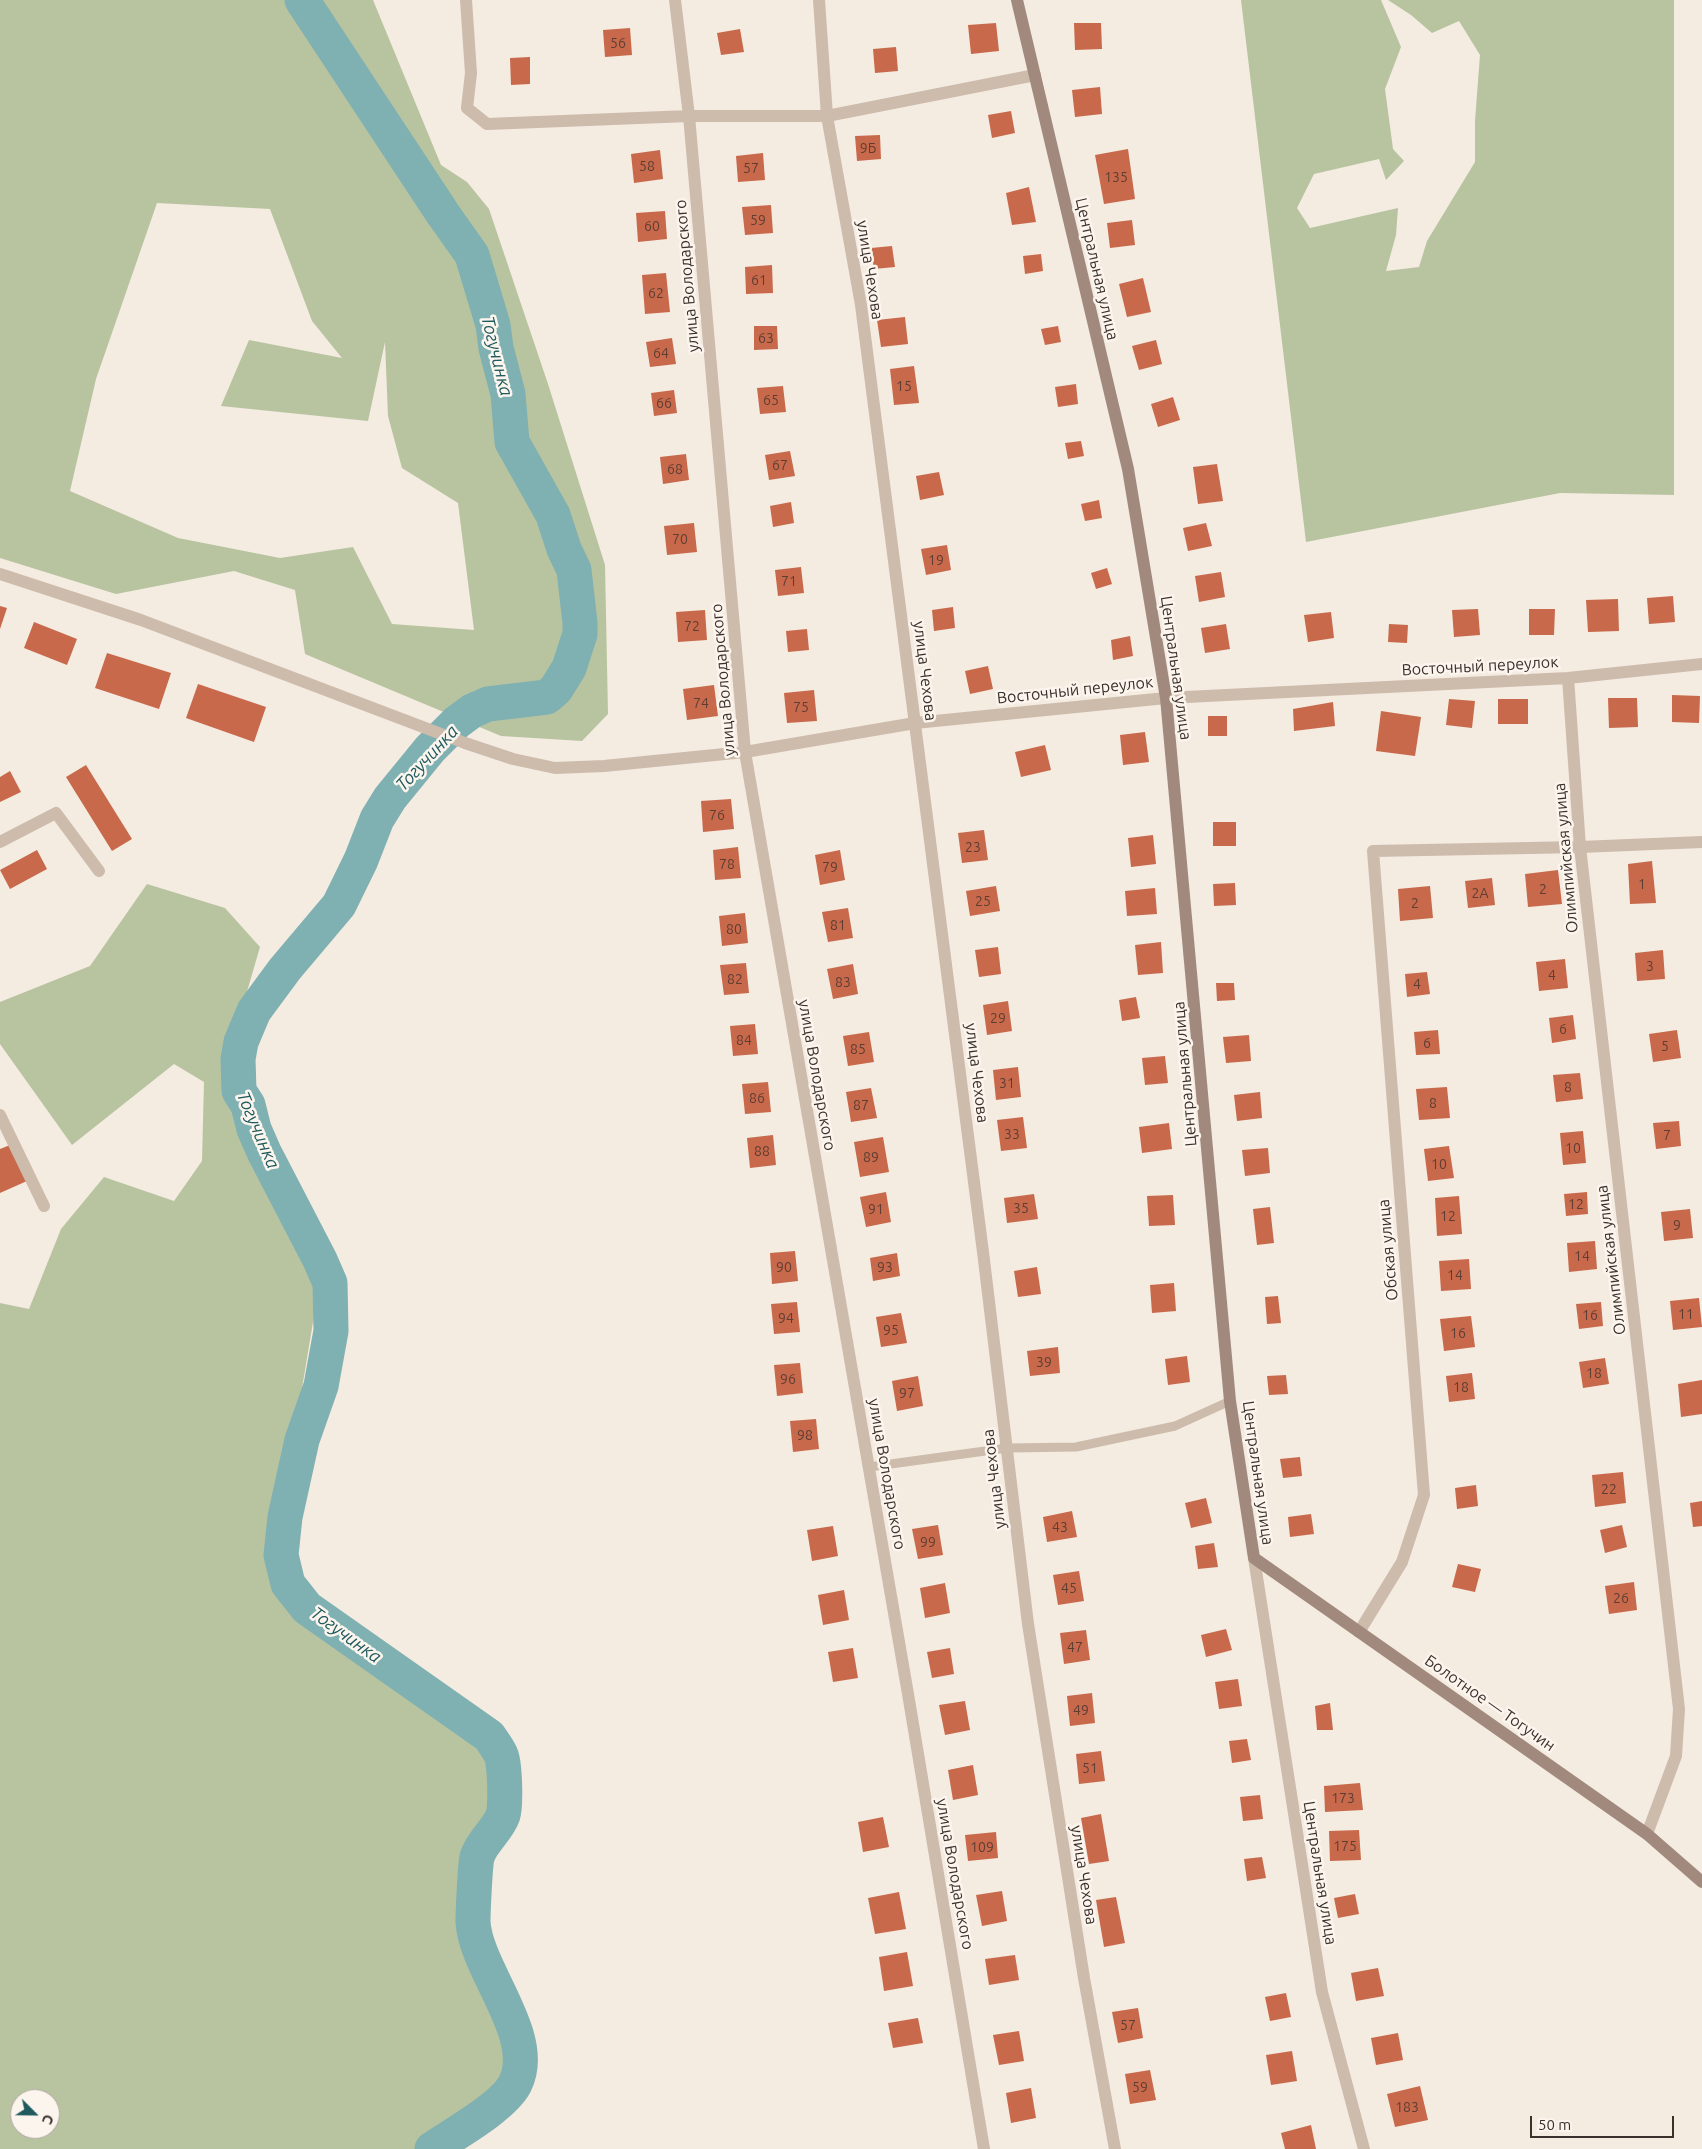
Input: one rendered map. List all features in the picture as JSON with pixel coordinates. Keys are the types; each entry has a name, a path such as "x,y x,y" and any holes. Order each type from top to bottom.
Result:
{"main road":[{"name":"Центральная улица","path":"1017,0 1128,469 1166,698 1230,1401 1254,1558"},
{"name":"Болотное — Тогучин","path":"1254,1558 1647,1834 1702,1882"}],"street":[{"path":"466,0 471,73 467,108 487,124 689,116 827,116 1035,75"},
{"name":"улица Володарского","path":"675,0 689,116 745,752 869,1467 984,2149"},
{"name":"улица Чехова","path":"819,0 827,116 861,305 916,723 1028,1624 1084,1978 1114,2149"},
{"name":"Восточный переулок","path":"0,574 142,620 465,743 513,759 555,768 604,766 745,752 916,723 1166,698 1568,678 1702,664"},
{"name":"Олимпийская улица","path":"1568,678 1580,847 1679,1709 1676,1756 1647,1834"},
{"path":"0,842 56,813 99,871"},
{"path":"1580,847 1702,842"},
{"name":"Обская улица","path":"1359,1632 1402,1562 1424,1495 1373,851 1580,847"},
{"path":"0,1115 44,1206"},
{"name":"Центральная улица","path":"1254,1558 1322,1992 1364,2149"}],"lane":[{"path":"869,1467 1006,1448 1076,1448 1175,1426 1230,1401"}],"green space":[{"path":"0,0 373,0 441,165 467,182 489,209 548,384 605,565 608,714 582,741 501,736 305,654 295,590 234,571 116,594 0,558","holes":["157,203 270,209 312,321 342,358 249,340 221,406 368,421 385,342 388,416 402,468 458,503 474,630 392,624 353,547 280,558 178,538 70,491 96,379"]},
{"path":"1241,0 1381,0 1401,47 1385,89 1393,149 1404,161 1386,180 1379,159 1314,174 1297,208 1310,228 1398,208 1396,235 1386,271 1419,267 1427,241 1475,162 1475,121 1480,55 1459,21 1432,33 1411,15 1388,0 1674,0 1674,495 1560,493 1306,542"},
{"path":"147,884 225,908 260,947 225,1067 279,1207 318,1292 270,1581 288,1584 307,1608 489,1736 501,1755 502,1760 505,1785 504,1810 498,1826 482,1846 477,1857 473,1922 484,1961 513,2025 519,2045 520,2065 515,2084 500,2102 477,2120 432,2149 0,2149 0,1303 29,1309 61,1229 104,1177 174,1201 202,1161 204,1082 174,1064 72,1145 0,1044 0,1002 90,966"}],"building":[{"path":"996,23 999,51 971,54 968,25"},
{"path":"1074,23 1101,23 1102,49 1075,50"},
{"path":"630,28 632,55 605,57 603,30"},
{"path":"740,29 744,52 721,55 717,33"},
{"path":"896,47 898,71 875,73 873,49"},
{"path":"530,57 530,84 511,85 510,58"},
{"path":"1100,87 1102,114 1075,117 1072,90"},
{"path":"1011,111 1015,133 992,138 988,115"},
{"path":"880,135 881,159 857,161 855,136"},
{"path":"1128,149 1135,199 1104,204 1095,155"},
{"path":"660,150 663,179 634,183 631,154"},
{"path":"763,153 765,180 738,182 736,156"},
{"path":"1029,187 1036,222 1012,225 1006,193"},
{"path":"771,205 773,233 745,235 742,207"},
{"path":"665,211 667,239 638,242 636,213"},
{"path":"1132,220 1135,245 1110,248 1107,223"},
{"path":"892,246 895,267 874,269 871,248"},
{"path":"1041,254 1043,271 1025,274 1023,256"},
{"path":"772,265 773,293 746,294 745,267"},
{"path":"666,273 670,312 645,314 642,275"},
{"path":"1143,278 1151,312 1127,317 1119,284"},
{"path":"905,317 908,344 881,347 877,320"},
{"path":"754,326 777,326 778,349 754,350"},
{"path":"1058,326 1061,342 1045,345 1041,329"},
{"path":"672,338 676,364 650,367 646,342"},
{"path":"1156,340 1162,364 1139,370 1132,346"},
{"path":"914,366 919,403 894,405 890,369"},
{"path":"1076,384 1078,404 1058,407 1055,387"},
{"path":"783,386 786,412 760,414 757,388"},
{"path":"674,390 677,413 654,416 651,393"},
{"path":"1173,397 1180,420 1158,427 1151,404"},
{"path":"1081,441 1084,456 1068,459 1065,443"},
{"path":"790,451 795,476 769,480 765,455"},
{"path":"686,454 689,480 663,484 660,457"},
{"path":"1217,464 1223,501 1198,504 1193,467"},
{"path":"939,472 944,495 920,500 916,476"},
{"path":"1099,500 1102,518 1085,521 1081,504"},
{"path":"791,502 794,523 773,527 770,506"},
{"path":"694,523 697,552 667,555 664,526"},
{"path":"1206,523 1212,546 1188,551 1183,528"},
{"path":"947,545 951,570 926,575 921,549"},
{"path":"801,567 804,593 778,596 775,570"},
{"path":"1107,568 1112,584 1096,589 1091,573"},
{"path":"1221,572 1225,597 1199,602 1195,576"},
{"path":"1673,596 1675,622 1649,624 1647,598"},
{"path":"1618,599 1619,631 1588,632 1586,600"},
{"path":"0,606 7,608 0,629"},
{"path":"953,607 955,628 934,631 932,610"},
{"path":"1478,609 1480,635 1454,637 1452,610"},
{"path":"1529,609 1555,609 1554,635 1529,635"},
{"path":"705,610 707,640 678,642 676,612"},
{"path":"1331,612 1334,638 1308,642 1304,615"},
{"path":"34,622 77,639 67,665 24,648"},
{"path":"1226,624 1230,649 1205,653 1201,628"},
{"path":"1389,624 1408,625 1407,643 1388,642"},
{"path":"807,629 809,650 788,652 786,631"},
{"path":"1130,636 1133,656 1113,660 1111,640"},
{"path":"107,653 171,673 159,709 95,688"},
{"path":"988,666 993,689 970,694 965,671"},
{"path":"198,684 266,707 254,742 186,718"},
{"path":"714,685 718,716 687,720 683,689"},
{"path":"814,690 817,721 787,723 784,693"},
{"path":"1672,695 1700,696 1699,723 1672,722"},
{"path":"1608,698 1637,698 1638,727 1609,728"},
{"path":"1449,699 1475,701 1472,728 1446,725"},
{"path":"1498,699 1528,699 1528,724 1498,724"},
{"path":"1333,702 1335,726 1294,731 1293,709"},
{"path":"1381,711 1421,717 1415,756 1376,751"},
{"path":"1208,716 1227,716 1227,736 1208,736"},
{"path":"1145,732 1149,762 1123,765 1120,735"},
{"path":"1045,745 1051,770 1021,777 1015,752"},
{"path":"86,765 132,839 112,851 66,777"},
{"path":"10,771 21,792 0,802 0,777"},
{"path":"731,799 734,829 703,832 701,801"},
{"path":"1213,822 1236,822 1236,846 1213,846"},
{"path":"984,830 988,860 962,863 958,833"},
{"path":"1153,835 1156,864 1131,867 1128,838"},
{"path":"738,847 741,878 715,880 713,850"},
{"path":"37,850 47,869 10,889 0,870"},
{"path":"840,850 845,880 820,885 815,855"},
{"path":"1652,861 1656,903 1630,904 1628,864"},
{"path":"1558,870 1562,904 1528,907 1525,874"},
{"path":"1492,878 1495,905 1468,908 1465,881"},
{"path":"1235,883 1236,905 1214,906 1213,884"},
{"path":"996,886 1000,911 970,916 966,891"},
{"path":"1430,886 1433,918 1400,921 1398,889"},
{"path":"1155,888 1157,914 1127,916 1125,891"},
{"path":"848,908 853,938 828,942 822,912"},
{"path":"745,913 748,943 722,946 719,916"},
{"path":"1161,942 1163,973 1138,975 1135,945"},
{"path":"998,947 1001,974 979,977 975,950"},
{"path":"1663,950 1665,979 1637,981 1635,953"},
{"path":"1565,959 1568,988 1539,991 1536,962"},
{"path":"746,963 749,993 724,995 720,965"},
{"path":"853,964 858,994 833,999 827,969"},
{"path":"1427,972 1430,994 1407,997 1405,974"},
{"path":"1216,983 1234,983 1235,1000 1217,1001"},
{"path":"1136,997 1140,1018 1122,1021 1119,1000"},
{"path":"1008,1001 1012,1031 987,1035 983,1005"},
{"path":"1573,1015 1576,1039 1552,1043 1549,1018"},
{"path":"755,1024 758,1054 733,1056 730,1026"},
{"path":"1438,1030 1440,1054 1416,1055 1414,1032"},
{"path":"1677,1030 1681,1058 1653,1062 1649,1034"},
{"path":"869,1032 874,1062 848,1066 843,1036"},
{"path":"1249,1035 1251,1061 1226,1063 1223,1037"},
{"path":"1165,1056 1168,1083 1145,1085 1142,1058"},
{"path":"1018,1067 1021,1097 996,1100 993,1070"},
{"path":"1580,1073 1583,1099 1556,1102 1553,1075"},
{"path":"768,1082 771,1112 745,1114 742,1084"},
{"path":"1447,1087 1450,1118 1419,1120 1416,1089"},
{"path":"871,1088 877,1118 851,1122 846,1092"},
{"path":"1260,1092 1262,1118 1237,1121 1234,1095"},
{"path":"1023,1117 1027,1148 1001,1151 997,1120"},
{"path":"1679,1121 1681,1146 1656,1149 1653,1123"},
{"path":"1169,1123 1172,1149 1142,1153 1139,1127"},
{"path":"1583,1131 1586,1163 1563,1165 1560,1133"},
{"path":"773,1135 776,1165 750,1168 747,1138"},
{"path":"883,1137 889,1172 860,1177 854,1142"},
{"path":"10,1145 27,1181 0,1193 0,1149"},
{"path":"1449,1146 1454,1178 1428,1181 1424,1149"},
{"path":"1268,1148 1270,1173 1245,1176 1242,1150"},
{"path":"886,1192 891,1222 866,1227 860,1197"},
{"path":"1587,1192 1588,1214 1566,1216 1564,1194"},
{"path":"1034,1194 1038,1219 1007,1223 1004,1198"},
{"path":"1173,1195 1175,1225 1149,1226 1147,1196"},
{"path":"1459,1196 1462,1234 1437,1236 1435,1198"},
{"path":"1270,1207 1274,1243 1257,1245 1253,1209"},
{"path":"1690,1209 1693,1238 1664,1241 1661,1212"},
{"path":"1595,1241 1597,1269 1569,1272 1567,1243"},
{"path":"795,1251 798,1281 772,1284 770,1253"},
{"path":"897,1253 900,1276 873,1281 870,1258"},
{"path":"1469,1259 1471,1289 1441,1291 1439,1261"},
{"path":"1037,1267 1041,1294 1018,1297 1014,1271"},
{"path":"1174,1283 1176,1311 1152,1313 1150,1285"},
{"path":"1278,1296 1281,1323 1267,1324 1265,1297"},
{"path":"1699,1298 1702,1327 1673,1330 1670,1301"},
{"path":"797,1302 800,1332 774,1334 771,1304"},
{"path":"1601,1302 1603,1326 1579,1329 1576,1304"},
{"path":"901,1313 907,1343 881,1347 876,1317"},
{"path":"1471,1316 1475,1347 1444,1351 1440,1319"},
{"path":"1058,1347 1060,1373 1030,1376 1027,1351"},
{"path":"1187,1356 1190,1382 1168,1385 1165,1359"},
{"path":"1605,1358 1609,1384 1583,1388 1579,1362"},
{"path":"800,1363 803,1393 777,1396 774,1365"},
{"path":"1472,1373 1475,1399 1449,1402 1446,1376"},
{"path":"1286,1375 1288,1394 1269,1395 1267,1376"},
{"path":"918,1376 923,1406 897,1411 892,1381"},
{"path":"1702,1380 1702,1414 1681,1417 1678,1384"},
{"path":"816,1419 819,1449 793,1452 790,1421"},
{"path":"1300,1457 1302,1476 1283,1478 1280,1459"},
{"path":"1623,1472 1626,1503 1595,1507 1592,1475"},
{"path":"1476,1485 1478,1506 1457,1509 1455,1488"},
{"path":"1206,1498 1212,1523 1191,1528 1185,1503"},
{"path":"1702,1501 1702,1526 1693,1527 1690,1503"},
{"path":"1072,1511 1077,1537 1047,1542 1043,1517"},
{"path":"1311,1514 1314,1534 1290,1537 1288,1517"},
{"path":"938,1525 943,1555 918,1559 912,1529"},
{"path":"1622,1525 1627,1547 1605,1553 1600,1530"},
{"path":"833,1526 838,1556 812,1561 807,1530"},
{"path":"1214,1543 1218,1567 1198,1569 1195,1546"},
{"path":"1458,1564 1481,1569 1475,1592 1452,1587"},
{"path":"1079,1571 1084,1601 1058,1605 1053,1575"},
{"path":"1634,1582 1637,1610 1609,1614 1605,1586"},
{"path":"945,1583 950,1613 925,1618 920,1588"},
{"path":"844,1590 849,1620 823,1625 818,1595"},
{"path":"1226,1629 1232,1650 1206,1657 1201,1635"},
{"path":"1086,1630 1090,1660 1064,1664 1060,1633"},
{"path":"853,1648 858,1678 833,1682 828,1652"},
{"path":"950,1648 954,1674 932,1678 927,1652"},
{"path":"1238,1679 1242,1706 1219,1709 1215,1682"},
{"path":"1092,1693 1095,1723 1070,1726 1067,1696"},
{"path":"965,1701 970,1730 945,1735 939,1705"},
{"path":"1330,1703 1333,1730 1317,1730 1315,1706"},
{"path":"1247,1739 1251,1760 1232,1763 1229,1741"},
{"path":"1101,1751 1105,1781 1079,1784 1076,1754"},
{"path":"973,1765 978,1795 953,1800 948,1770"},
{"path":"1360,1783 1363,1810 1325,1812 1324,1786"},
{"path":"1260,1795 1263,1819 1243,1821 1240,1797"},
{"path":"1101,1814 1109,1861 1089,1864 1081,1818"},
{"path":"883,1817 889,1847 863,1852 858,1822"},
{"path":"1359,1830 1361,1860 1330,1861 1329,1831"},
{"path":"996,1832 998,1858 968,1861 965,1835"},
{"path":"1262,1857 1266,1878 1247,1881 1244,1859"},
{"path":"1002,1891 1007,1921 982,1926 976,1895"},
{"path":"899,1892 906,1929 875,1934 868,1898"},
{"path":"1355,1894 1359,1914 1338,1918 1334,1898"},
{"path":"1116,1897 1125,1943 1104,1947 1096,1900"},
{"path":"907,1952 913,1986 884,1991 879,1957"},
{"path":"1015,1955 1019,1980 989,1985 985,1959"},
{"path":"1378,1968 1384,1996 1356,2001 1351,1973"},
{"path":"1286,1993 1291,2017 1270,2021 1265,1997"},
{"path":"1138,2008 1143,2038 1118,2043 1112,2012"},
{"path":"918,2018 923,2043 893,2048 888,2023"},
{"path":"1019,2031 1024,2061 999,2065 993,2035"},
{"path":"1398,2033 1403,2060 1376,2065 1371,2038"},
{"path":"1292,2051 1297,2081 1271,2085 1266,2055"},
{"path":"1150,2070 1156,2100 1130,2104 1125,2074"},
{"path":"1420,2086 1428,2120 1395,2127 1387,2094"},
{"path":"1031,2088 1036,2118 1011,2123 1006,2093"},
{"path":"1311,2125 1316,2149 1285,2149 1281,2133"}],"waterway":[{"name":"Тогучинка","path":"302,0 472,255 493,325 496,348 508,394 512,442 553,515 564,549 574,570 580,623 580,634 569,668 556,689 547,697 488,704 472,711 457,722 430,749 390,798 377,819 361,860 339,905 285,969 254,1011 241,1042 238,1059 239,1091 248,1105 254,1129 330,1283 331,1331 321,1386 302,1440 285,1517 281,1555 288,1584 307,1608 489,1736 501,1755 502,1760 505,1785 504,1810 498,1826 482,1846 477,1857 473,1922 484,1961 513,2025 519,2045 520,2065 515,2084 500,2102 477,2120 432,2149"}]}
